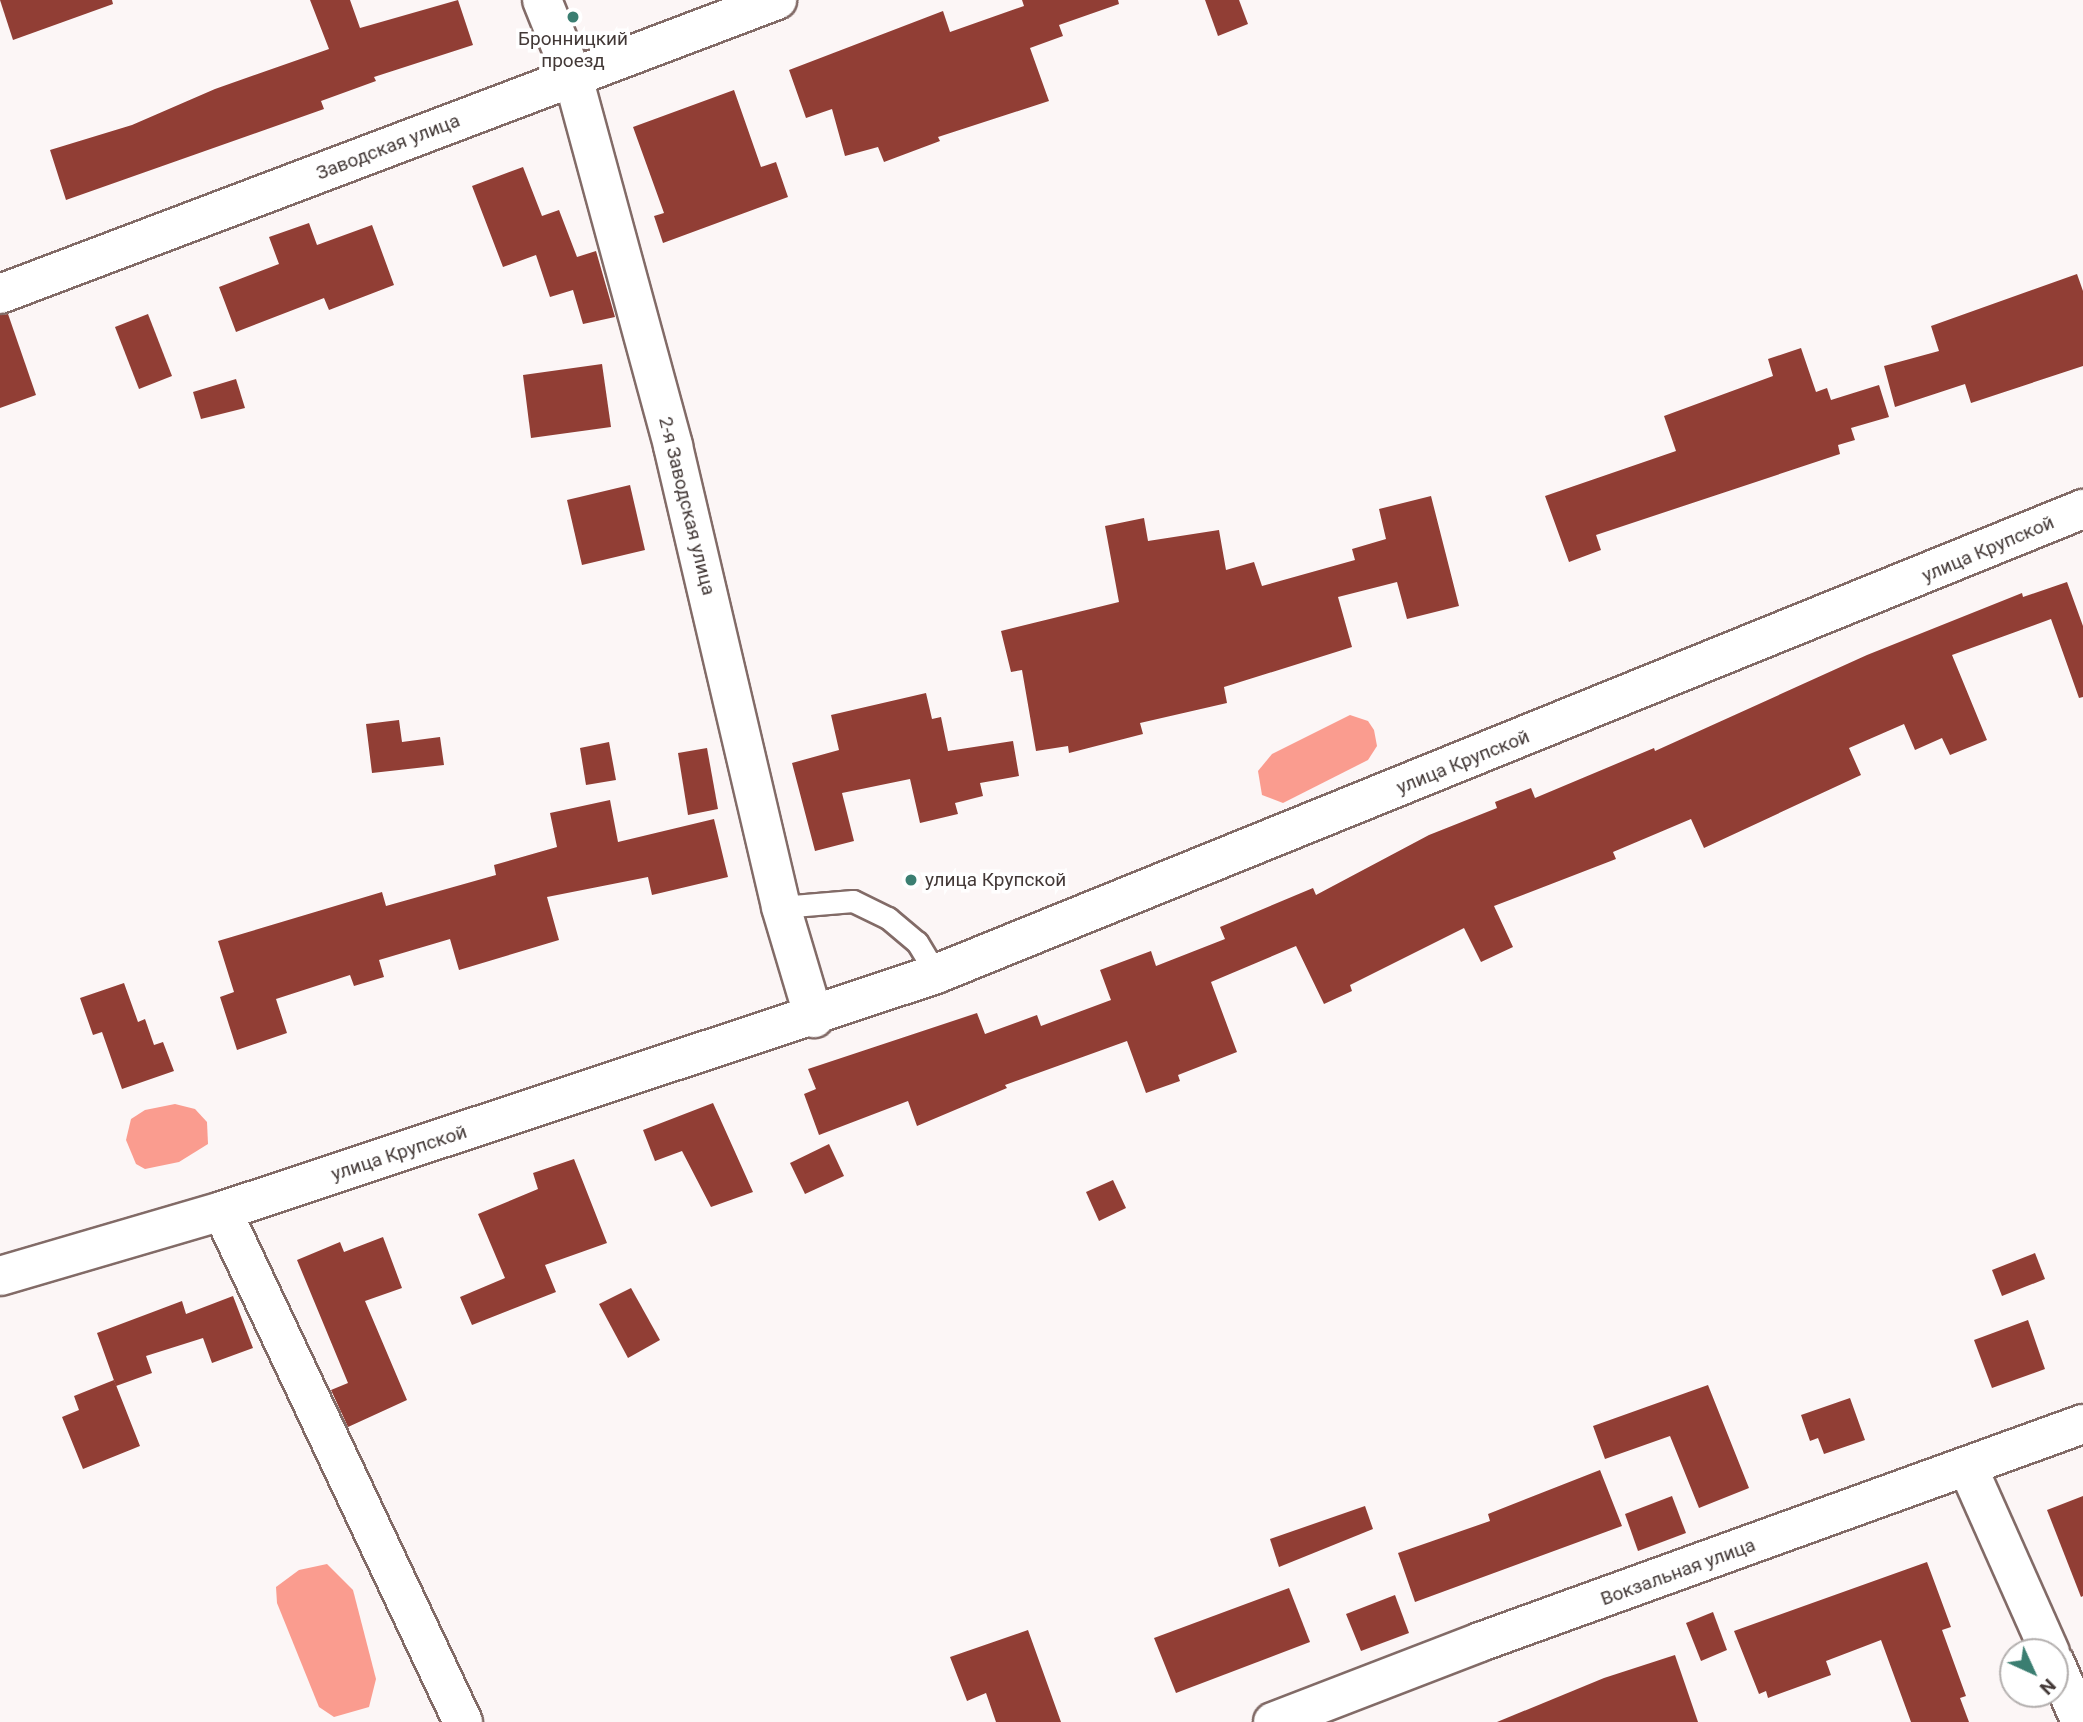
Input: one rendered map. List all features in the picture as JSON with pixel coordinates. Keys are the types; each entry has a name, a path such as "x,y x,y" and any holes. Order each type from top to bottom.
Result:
{"street":[{"name":"2-я Заводская улица","path":"541,0 573,77 673,446 781,906 814,1018"},
{"name":"Заводская улица","path":"0,294 777,0"},
{"name":"улица Крупской","path":"0,1276 222,1210 814,1018 936,974 2083,509"},
{"path":"222,1210 463,1722"},
{"name":"Вокзальная улица","path":"1273,1722 1479,1642 1968,1468 2083,1424"},
{"path":"1968,1468 2044,1638"},
{"path":"2069,1695 2081,1722"}],"lane":[{"path":"781,906 853,901 888,918 917,942 936,974"}],"shaded area":[{"path":"1350,715 1368,721 1374,730 1377,746 1368,760 1283,803 1262,795 1258,771 1272,754"},
{"path":"175,1104 195,1109 207,1122 208,1144 179,1162 145,1169 136,1164 126,1140 131,1119 145,1110"},
{"path":"327,1564 353,1590 376,1679 369,1707 334,1717 319,1707 277,1603 276,1587 299,1570"}],"building":[{"path":"0,0 112,0 113,4 13,40"},
{"path":"310,0 350,0 360,28 458,0 473,45 374,77 376,81 321,101 324,109 66,200 50,150 132,125 215,89 329,49"},
{"path":"1022,0 1118,0 1119,4 1059,25 1063,36 1030,48 1049,101 938,137 940,141 884,162 878,147 845,156 832,109 806,118 789,70 943,11 950,32 1024,6"},
{"path":"1205,0 1239,0 1248,24 1218,36"},
{"path":"734,90 761,167 776,162 788,197 663,243 654,216 664,213 633,127"},
{"path":"523,167 542,216 559,210 577,257 596,251 615,317 583,324 573,290 550,297 536,255 503,267 472,186"},
{"path":"309,223 317,245 372,225 394,285 329,310 324,298 236,332 219,287 279,264 269,237"},
{"path":"2077,274 2083,291 2083,366 1971,403 1965,384 1895,407 1884,366 1939,351 1931,326"},
{"path":"8,314 36,395 0,408 0,315"},
{"path":"148,314 172,376 139,389 115,327"},
{"path":"1801,348 1816,392 1827,388 1831,400 1879,385 1889,417 1851,428 1855,440 1838,445 1840,454 1596,535 1601,550 1569,562 1545,496 1676,451 1664,416 1773,376 1768,359"},
{"path":"602,364 611,427 531,438 523,375"},
{"path":"236,379 245,408 201,419 193,392"},
{"path":"630,485 645,550 582,565 567,500"},
{"path":"1431,496 1459,606 1407,619 1397,582 1338,597 1352,647 1224,687 1227,703 1140,723 1143,734 1069,753 1068,746 1036,751 1022,670 1011,672 1001,631 1119,602 1105,526 1144,518 1148,541 1219,530 1226,570 1254,562 1262,586 1355,560 1352,549 1386,539 1379,509"},
{"path":"2067,582 2083,626 2083,697 2079,698 2051,619 1952,655 1987,740 1950,755 1942,738 1915,750 1904,724 1849,748 1861,775 1704,848 1691,819 1613,852 1616,859 1494,906 1513,947 1481,962 1464,928 1350,985 1352,991 1324,1004 1296,946 1211,982 1237,1052 1178,1075 1180,1081 1146,1093 1127,1041 1005,1085 1007,1088 917,1126 908,1101 819,1135 804,1094 816,1089 808,1069 977,1013 985,1034 1037,1015 1041,1026 1111,1000 1100,970 1151,951 1156,966 1225,939 1220,927 1313,888 1316,895 1429,835 1497,808 1495,802 1531,788 1535,798 1654,748 1655,751 1867,655 2022,593 2023,597"},
{"path":"926,693 932,719 941,717 948,751 1013,741 1019,776 980,783 983,796 955,803 958,814 920,823 910,779 842,793 854,841 815,851 792,763 839,750 831,715"},
{"path":"399,720 402,742 440,737 444,765 372,773 366,724"},
{"path":"609,742 616,780 586,785 580,748"},
{"path":"707,748 718,809 688,815 678,753"},
{"path":"610,800 618,842 714,819 728,877 652,895 648,877 547,897 559,940 459,970 450,939 379,960 384,977 354,986 350,975 276,999 287,1033 237,1050 220,997 234,992 218,941 382,892 386,906 496,875 494,865 557,847 550,813"},
{"path":"124,983 138,1022 145,1019 154,1045 163,1042 174,1071 122,1089 102,1032 93,1035 80,998"},
{"path":"713,1103 753,1192 711,1207 682,1151 655,1161 643,1130"},
{"path":"829,1144 844,1176 805,1194 790,1163"},
{"path":"574,1159 607,1243 545,1265 556,1292 472,1325 460,1297 505,1278 478,1214 538,1189 533,1173"},
{"path":"1113,1180 1126,1208 1099,1221 1086,1192"},
{"path":"383,1237 402,1288 365,1301 407,1400 348,1427 331,1390 348,1383 297,1260 340,1242 344,1252"},
{"path":"2035,1253 2045,1279 2002,1296 1992,1270"},
{"path":"631,1288 660,1340 628,1358 599,1304"},
{"path":"233,1296 253,1348 212,1363 203,1338 146,1356 152,1373 116,1386 97,1333 182,1301 186,1314"},
{"path":"2028,1320 2045,1369 1992,1388 1974,1340"},
{"path":"114,1380 140,1446 83,1469 62,1417 79,1410 74,1396"},
{"path":"1708,1385 1749,1488 1699,1508 1670,1436 1605,1459 1593,1426"},
{"path":"1850,1398 1865,1440 1824,1454 1818,1438 1810,1441 1801,1415"},
{"path":"1600,1470 1622,1526 1415,1602 1398,1553 1490,1521 1488,1514"},
{"path":"1672,1496 1686,1533 1638,1551 1625,1514"},
{"path":"2083,1496 2083,1596 2081,1597 2047,1510"},
{"path":"1365,1506 1373,1529 1279,1567 1270,1539"},
{"path":"1927,1562 1951,1627 1942,1630 1966,1696 1960,1698 1969,1722 1911,1722 1881,1640 1826,1661 1831,1675 1768,1698 1766,1691 1759,1694 1734,1631"},
{"path":"1289,1588 1310,1642 1176,1693 1154,1638"},
{"path":"1395,1595 1409,1633 1361,1651 1346,1614"},
{"path":"1713,1612 1727,1650 1701,1661 1686,1623"},
{"path":"1028,1630 1061,1722 996,1722 986,1693 967,1701 950,1657"},
{"path":"1675,1655 1698,1722 1497,1722 1604,1678"}],"place":[{"name":"Бронницкий проезд","path":"573,17"},
{"name":"улица Крупской","path":"911,880"}]}
